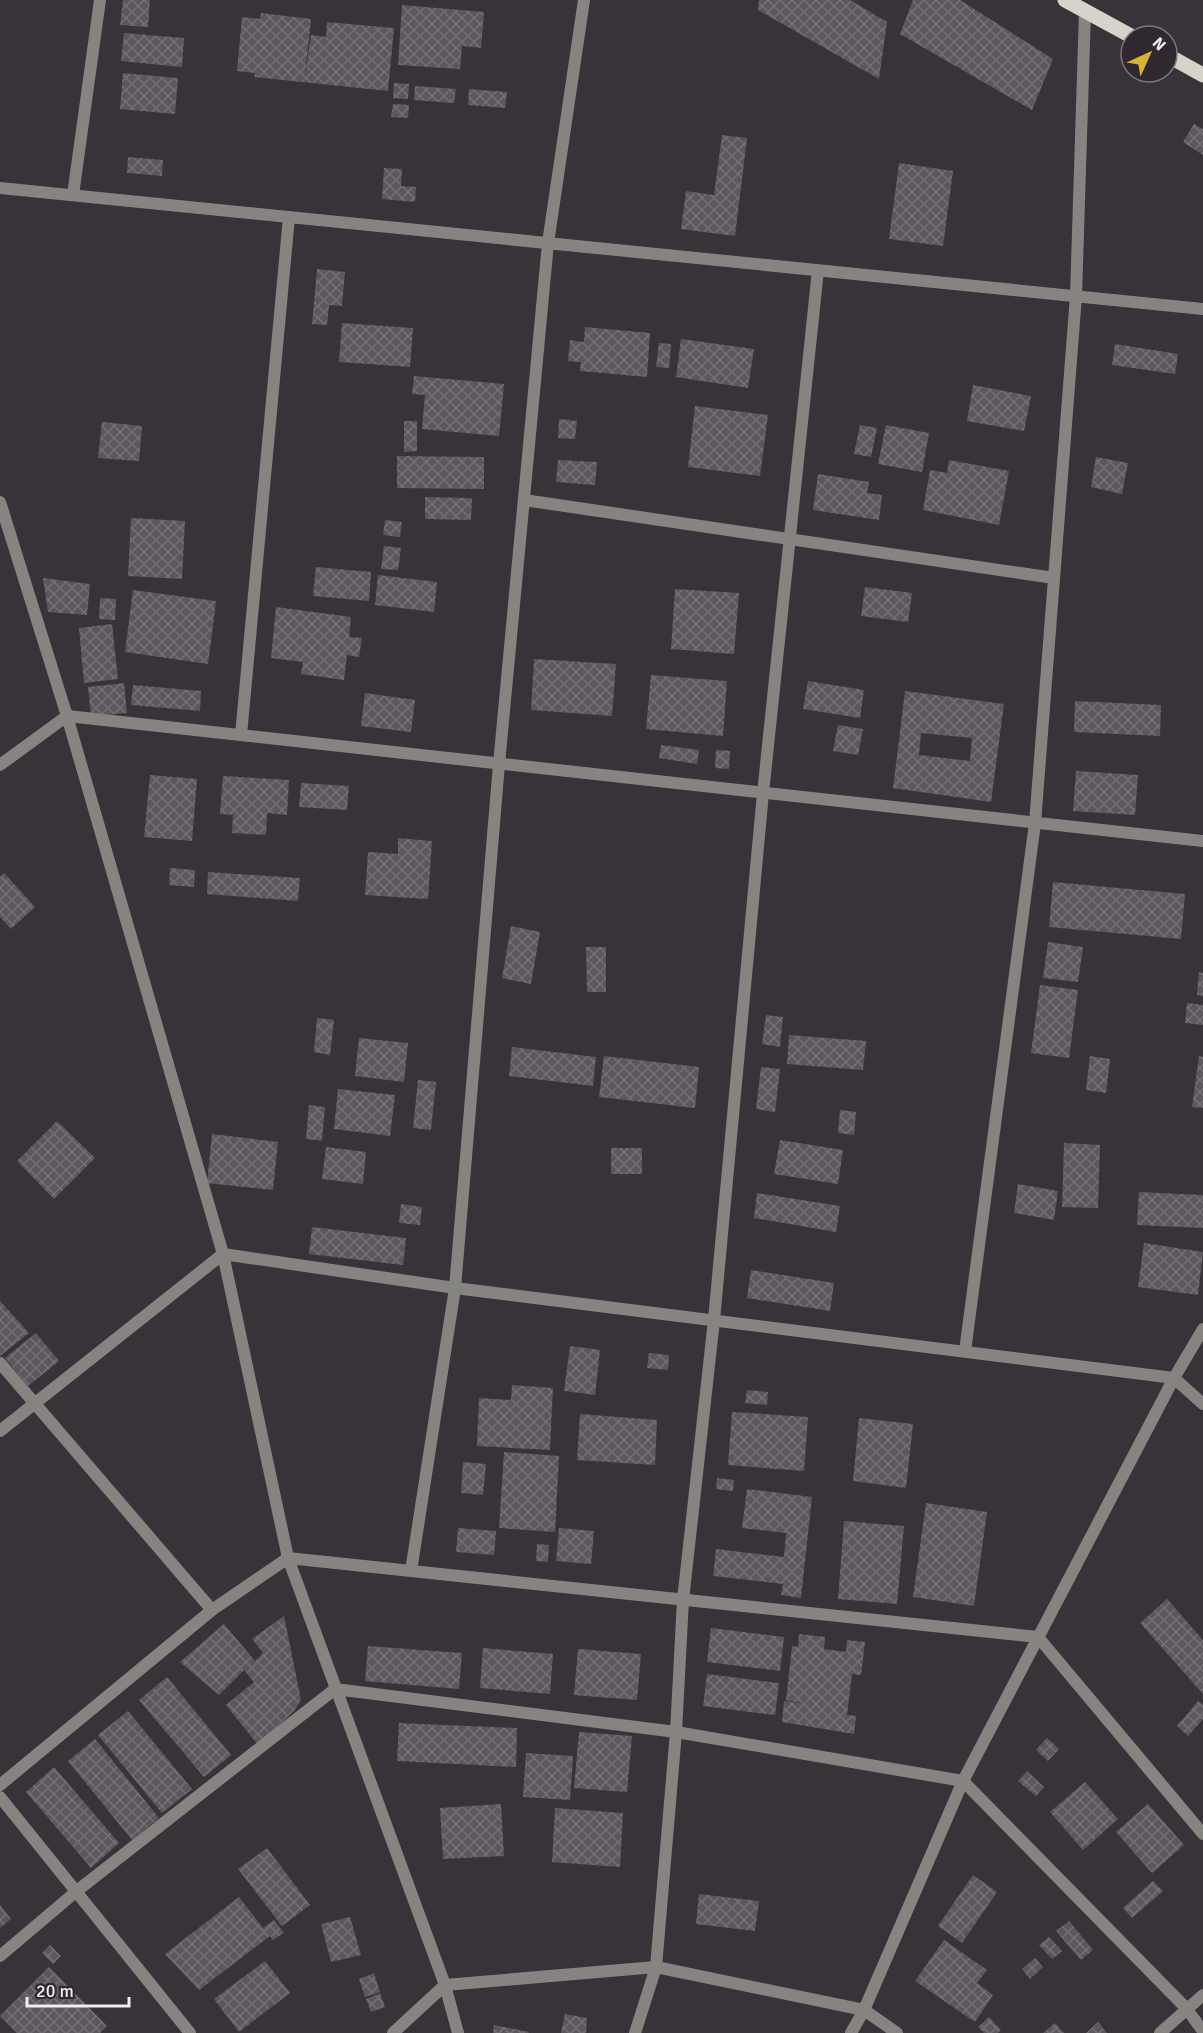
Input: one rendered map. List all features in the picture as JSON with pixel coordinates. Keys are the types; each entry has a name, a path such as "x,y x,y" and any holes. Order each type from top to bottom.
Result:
{"main road":[{"path":"1065,0 1119,29"},
{"path":"1179,62 1203,75"}],"street":[{"path":"73,195 100,0"},
{"path":"411,1571 455,1288 499,764 548,243 584,0"},
{"path":"964,1352 1035,823 1076,296 1085,11"},
{"path":"0,188 1203,309"},
{"path":"241,735 290,217"},
{"path":"635,2033 656,1967 676,1732 683,1600 714,1320 763,793 818,270"},
{"path":"524,500 1054,578"},
{"path":"0,502 67,716 222,1254 288,1558 445,1985 458,2033"},
{"path":"0,765 67,716 1203,841"},
{"path":"0,1431 222,1254 455,1288 1174,1377 1203,1404"},
{"path":"851,2033 864,2010 963,1781 1174,1377 1203,1329"},
{"path":"0,1363 212,1610"},
{"path":"0,1785 212,1610 288,1558 1038,1637 1203,1833"},
{"path":"0,1956 78,1890 336,1689 676,1732 963,1781 1186,2008 1203,2031"},
{"path":"0,1797 78,1890 190,2033"},
{"path":"393,2033 445,1985 656,1967 864,2010 897,2033"},
{"path":"1160,2033 1203,1995"}],"building":[{"path":"123,0 150,0 148,27 120,25"},
{"path":"759,0 850,0 887,22 879,79 758,10"},
{"path":"913,0 960,0 1053,59 1032,110 900,34"},
{"path":"402,5 484,12 481,48 462,46 460,69 398,65"},
{"path":"261,13 311,19 305,78 311,35 326,37 327,22 394,28 388,91 254,77 255,73 237,71 242,17 260,19"},
{"path":"124,33 184,38 182,67 121,61"},
{"path":"123,73 178,78 175,114 120,109"},
{"path":"394,83 409,84 408,99 393,98"},
{"path":"415,86 456,89 454,103 414,100"},
{"path":"469,89 507,92 505,108 468,105"},
{"path":"393,104 409,105 408,118 391,117"},
{"path":"1194,124 1203,129 1203,155 1183,142"},
{"path":"722,135 747,138 735,236 681,229 686,191 714,195"},
{"path":"128,157 163,160 162,176 127,173"},
{"path":"899,163 953,171 943,246 889,239"},
{"path":"384,168 402,169 401,186 416,187 415,202 382,199"},
{"path":"317,269 345,272 342,306 329,305 327,325 312,324"},
{"path":"342,323 413,328 410,367 339,362"},
{"path":"585,327 650,333 647,377 580,371 581,362 568,361 570,340 584,342"},
{"path":"681,339 754,349 748,388 676,377"},
{"path":"659,343 671,344 669,368 656,367"},
{"path":"1115,344 1178,354 1175,374 1112,365"},
{"path":"414,376 504,384 499,436 422,429 425,395 412,394"},
{"path":"973,385 1031,396 1024,431 967,421"},
{"path":"695,406 768,415 760,476 688,467"},
{"path":"559,419 577,421 575,439 558,438"},
{"path":"404,421 417,421 417,451 404,452"},
{"path":"102,422 142,426 139,461 98,458"},
{"path":"860,425 877,428 871,457 854,454"},
{"path":"886,425 929,433 922,472 878,464"},
{"path":"397,456 484,457 484,489 397,488"},
{"path":"1096,457 1128,463 1122,494 1091,487"},
{"path":"558,460 597,462 595,485 556,482"},
{"path":"949,460 1009,471 999,525 923,510 930,470 947,473"},
{"path":"818,474 869,482 867,493 882,495 879,520 813,510"},
{"path":"425,497 472,498 471,520 425,519"},
{"path":"131,518 185,521 182,579 128,576"},
{"path":"385,520 402,522 400,537 383,535"},
{"path":"384,546 401,548 398,570 381,569"},
{"path":"316,567 371,572 369,601 313,596"},
{"path":"378,575 437,582 434,612 375,605"},
{"path":"43,578 90,584 87,615 48,612"},
{"path":"865,587 912,593 908,622 861,616"},
{"path":"675,589 739,593 734,654 671,649"},
{"path":"133,590 216,601 208,664 125,652"},
{"path":"100,598 116,599 115,620 99,619"},
{"path":"276,607 351,617 349,637 362,638 359,657 347,655 344,680 301,674 303,662 271,658"},
{"path":"112,624 118,679 84,683 79,628"},
{"path":"534,659 616,664 612,716 531,710"},
{"path":"651,675 727,681 723,736 646,729"},
{"path":"808,681 864,690 860,718 803,709"},
{"path":"124,683 127,713 91,716 88,687"},
{"path":"133,685 201,691 200,711 131,705"},
{"path":"905,691 1004,704 991,802 893,788","holes":["921,733 972,738 970,761 919,755"]},
{"path":"365,693 415,700 411,732 361,726"},
{"path":"1075,701 1161,705 1160,736 1074,732"},
{"path":"838,725 863,729 858,755 833,751"},
{"path":"661,745 699,750 697,764 659,758"},
{"path":"716,750 730,751 729,769 715,768"},
{"path":"1076,771 1138,775 1135,815 1073,811"},
{"path":"150,775 197,779 192,841 144,837"},
{"path":"223,776 289,780 287,815 267,813 266,835 232,833 233,815 220,814"},
{"path":"301,783 349,786 347,810 299,807"},
{"path":"398,838 432,841 428,899 365,895 368,852 398,854"},
{"path":"170,868 195,870 194,887 169,885"},
{"path":"208,872 300,878 298,901 207,894"},
{"path":"4,873 35,907 11,929 0,917 0,877"},
{"path":"1053,882 1185,894 1181,939 1049,927"},
{"path":"511,926 540,932 531,984 502,978"},
{"path":"1048,942 1083,947 1078,982 1043,978"},
{"path":"586,947 606,947 606,992 587,992"},
{"path":"1199,972 1203,973 1203,996 1197,995"},
{"path":"1040,985 1078,990 1069,1058 1031,1053"},
{"path":"1187,1003 1203,1005 1203,1025 1185,1023"},
{"path":"766,1015 783,1017 780,1047 762,1044"},
{"path":"317,1018 334,1020 330,1055 314,1052"},
{"path":"789,1035 866,1041 863,1070 787,1064"},
{"path":"359,1038 408,1043 404,1082 355,1076"},
{"path":"512,1047 596,1057 593,1086 509,1076"},
{"path":"604,1056 699,1067 695,1108 599,1097"},
{"path":"1090,1056 1110,1059 1106,1093 1086,1090"},
{"path":"1199,1056 1203,1057 1203,1108 1192,1107"},
{"path":"761,1067 780,1069 775,1112 756,1109"},
{"path":"418,1080 436,1082 431,1130 413,1128"},
{"path":"338,1089 395,1095 390,1136 334,1129"},
{"path":"309,1105 325,1107 322,1141 306,1139"},
{"path":"840,1110 856,1112 854,1135 838,1133"},
{"path":"57,1121 95,1158 54,1199 17,1161"},
{"path":"212,1134 278,1142 273,1190 207,1183"},
{"path":"780,1140 843,1150 838,1184 774,1174"},
{"path":"1064,1143 1100,1145 1098,1208 1062,1207"},
{"path":"326,1147 366,1152 363,1184 322,1179"},
{"path":"611,1148 642,1148 642,1174 611,1174"},
{"path":"1018,1184 1058,1191 1054,1220 1014,1213"},
{"path":"1139,1192 1203,1195 1203,1228 1137,1225"},
{"path":"757,1193 840,1206 836,1232 754,1218"},
{"path":"401,1204 422,1207 420,1225 399,1223"},
{"path":"312,1227 406,1238 403,1265 309,1254"},
{"path":"1144,1243 1203,1252 1198,1295 1138,1287"},
{"path":"751,1270 834,1283 830,1311 747,1298"},
{"path":"0,1301 29,1333 0,1356"},
{"path":"36,1333 59,1361 28,1386 5,1358"},
{"path":"570,1346 600,1350 595,1395 564,1391"},
{"path":"649,1353 669,1355 668,1370 647,1368"},
{"path":"512,1385 553,1388 550,1450 477,1446 479,1398 511,1400"},
{"path":"747,1390 768,1392 767,1405 745,1403"},
{"path":"732,1412 808,1417 804,1471 728,1465"},
{"path":"580,1414 657,1420 655,1465 577,1460"},
{"path":"859,1418 913,1424 906,1488 853,1481"},
{"path":"504,1452 559,1456 555,1532 499,1528"},
{"path":"463,1462 486,1464 483,1495 461,1493"},
{"path":"717,1478 734,1480 733,1491 716,1489"},
{"path":"747,1489 812,1497 801,1598 781,1595 783,1584 713,1576 716,1549 784,1557 786,1533 742,1528"},
{"path":"926,1503 987,1512 974,1606 913,1597"},
{"path":"844,1521 904,1526 897,1604 838,1599"},
{"path":"458,1528 496,1531 494,1555 456,1552"},
{"path":"559,1528 594,1531 591,1564 556,1561"},
{"path":"537,1544 549,1545 548,1562 536,1561"},
{"path":"1167,1599 1203,1640 1203,1694 1140,1623"},
{"path":"284,1616 301,1700 294,1711 258,1745 226,1705 254,1682 244,1670 219,1695 180,1662 224,1624 255,1661 263,1653 252,1639"},
{"path":"711,1628 784,1637 780,1671 707,1662"},
{"path":"799,1634 825,1637 824,1649 846,1652 847,1640 865,1642 861,1675 852,1674 847,1715 856,1716 854,1734 782,1722 784,1701 804,1704 786,1700 792,1646 798,1647"},
{"path":"368,1646 462,1653 459,1689 365,1681"},
{"path":"483,1648 553,1654 550,1694 480,1688"},
{"path":"578,1649 641,1654 637,1700 574,1695"},
{"path":"707,1674 779,1683 775,1715 703,1706"},
{"path":"167,1677 231,1755 204,1777 139,1700"},
{"path":"1198,1701 1203,1705 1203,1719 1188,1736 1177,1726"},
{"path":"128,1711 192,1789 162,1813 98,1735"},
{"path":"399,1723 517,1728 516,1767 397,1761"},
{"path":"579,1732 632,1736 627,1792 574,1788"},
{"path":"1047,1738 1059,1749 1048,1761 1036,1750"},
{"path":"95,1739 159,1818 132,1840 68,1761"},
{"path":"526,1753 573,1756 570,1800 523,1797"},
{"path":"54,1767 119,1843 91,1868 26,1792"},
{"path":"1027,1771 1044,1787 1036,1796 1018,1781"},
{"path":"1085,1782 1118,1819 1083,1850 1050,1812"},
{"path":"501,1804 504,1856 443,1859 440,1808"},
{"path":"1148,1804 1184,1845 1152,1873 1116,1832"},
{"path":"555,1808 623,1813 620,1867 552,1862"},
{"path":"267,1848 310,1905 282,1926 238,1869"},
{"path":"973,1875 997,1892 962,1943 938,1926"},
{"path":"1153,1881 1163,1891 1132,1918 1123,1908"},
{"path":"699,1894 759,1901 755,1931 696,1924"},
{"path":"239,1897 263,1928 274,1920 284,1933 273,1940 270,1936 199,1990 165,1954"},
{"path":"0,1905 11,1919 0,1928"},
{"path":"350,1917 361,1955 331,1962 321,1924"},
{"path":"1069,1921 1093,1950 1081,1960 1056,1931"},
{"path":"1049,1937 1062,1951 1052,1959 1039,1945"},
{"path":"944,1940 987,1970 977,1983 993,1995 975,2022 915,1981"},
{"path":"50,1945 61,1956 53,1964 42,1953"},
{"path":"1035,1958 1043,1967 1030,1979 1022,1969"},
{"path":"265,1961 290,1993 239,2032 214,1999"},
{"path":"49,1967 107,2026 100,2033 17,2033 0,2016"},
{"path":"374,1973 380,1992 365,1997 359,1979"},
{"path":"380,1993 385,2007 371,2012 366,1999"},
{"path":"565,2014 587,2018 586,2033 561,2033"},
{"path":"989,2017 1001,2030 998,2033 984,2033 978,2027"},
{"path":"1098,2022 1107,2033 1086,2033"},
{"path":"1055,2023 1064,2033 1043,2033"},
{"path":"494,2025 529,2032 493,2033"}]}
